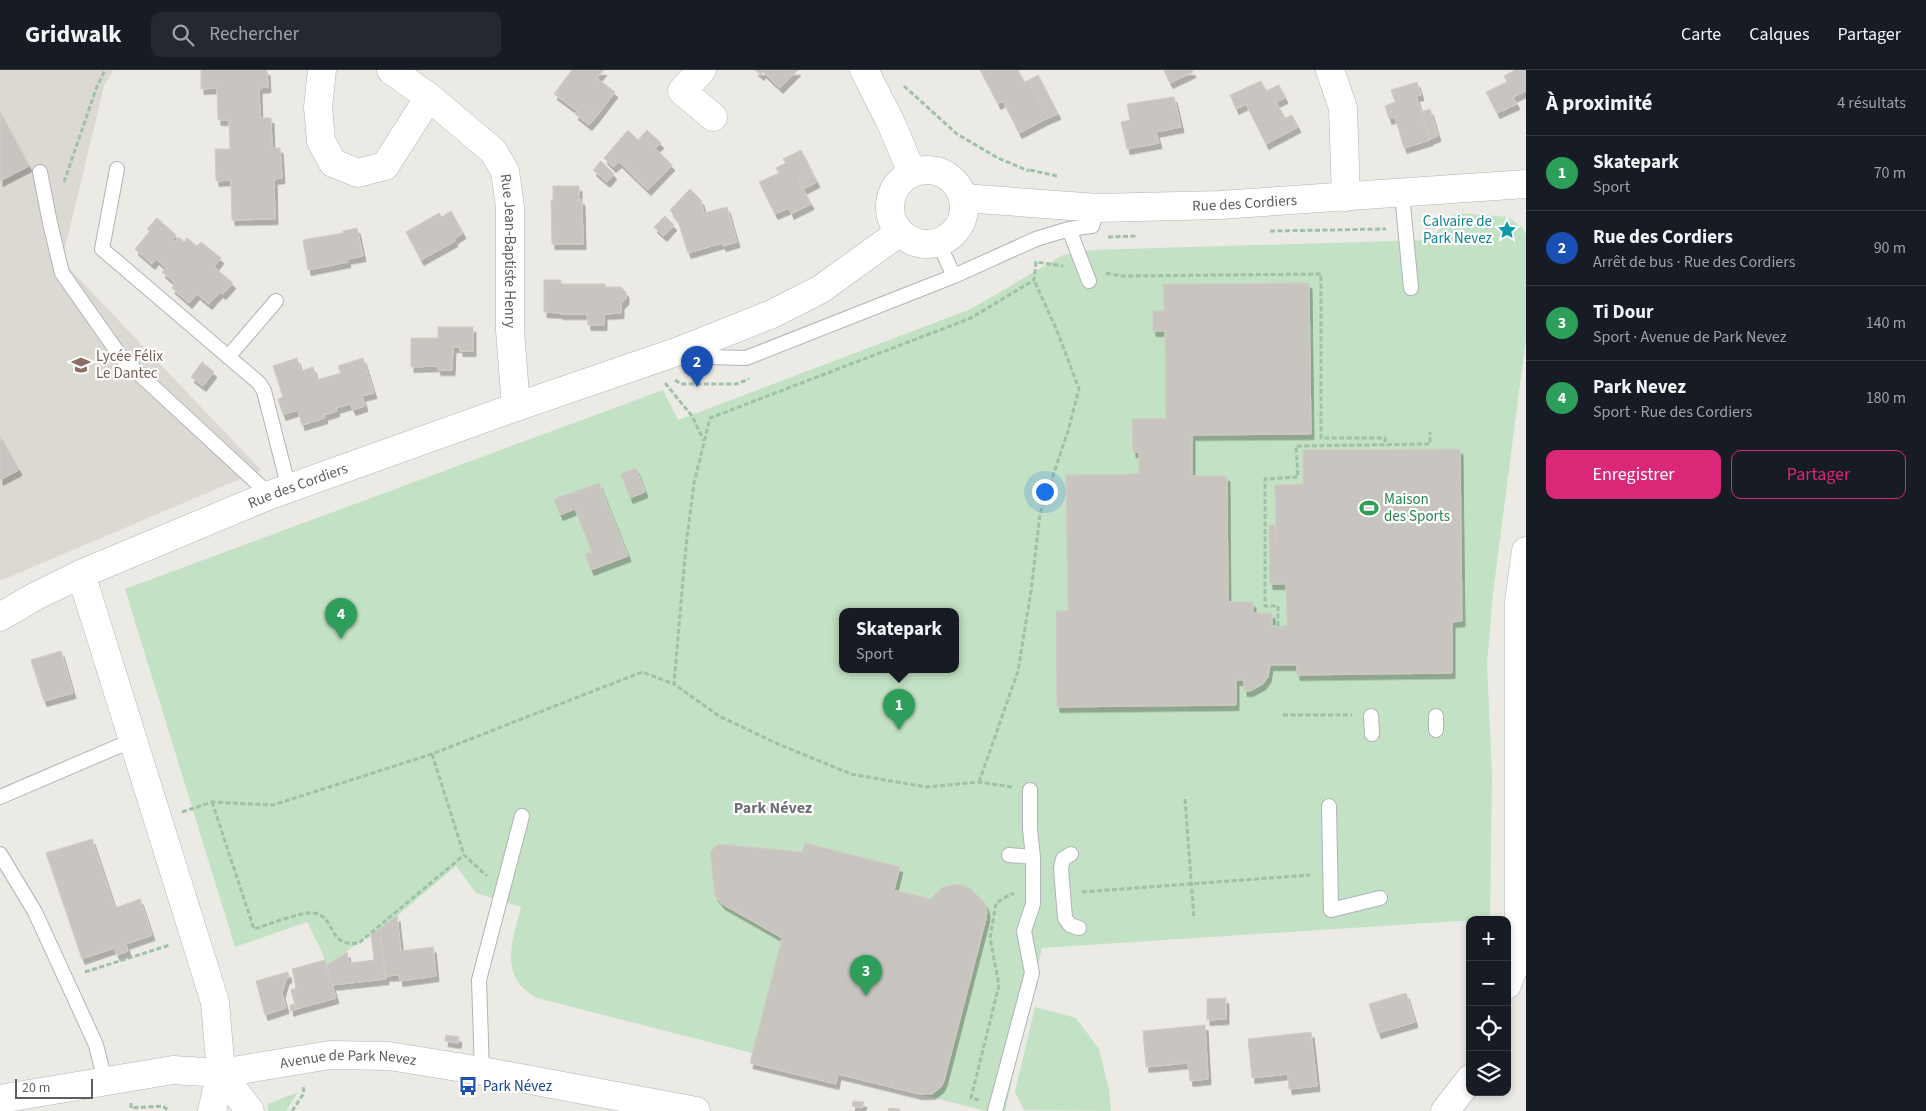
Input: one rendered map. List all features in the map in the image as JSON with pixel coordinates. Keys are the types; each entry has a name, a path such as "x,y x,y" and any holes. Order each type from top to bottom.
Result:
{"street":[{"path":"322,70 318,107 321,141 333,163 358,173 385,166 429,97"},
{"name":"Rue Jean-Baptiste Henry","path":"391,70 429,97 493,151 505,171 510,207 510,330 516,407"},
{"path":"702,70 682,92 713,117"},
{"path":"864,70 891,123 912,173"},
{"path":"1330,70 1343,108 1346,197"},
{"path":"934,170 944,174 956,184 963,198 962,220 956,230 938,242 918,242 908,238 900,232 892,216 891,199 895,188 912,173 934,170"},
{"name":"Rue des Cordiers","path":"963,198 1098,208 1220,205 1526,184"},
{"name":"Rue des Cordiers","path":"0,617 36,596 81,574 279,492 679,351 772,314 821,289 900,232"},
{"path":"1511,975 1516,962 1519,939 1519,601 1526,551"},
{"path":"81,574 215,1002 221,1073 212,1111"},
{"name":"Avenue de Park Nevez","path":"11,1102 105,1081 173,1070 221,1073 330,1055 389,1056 482,1071 696,1111"},
{"path":"221,1073 250,1111"},
{"path":"1446,1111 1466,1085"}],"lane":[{"path":"117,169 102,249 259,384 264,391 279,492"},
{"path":"40,172 62,273 121,357 279,492"},
{"path":"1402,194 1411,288"},
{"path":"679,351 708,357 746,358 954,276 1036,239 1092,226 1098,208"},
{"path":"1069,230 1086,275"},
{"path":"938,242 954,276"},
{"path":"228,357 276,301"},
{"path":"1372,716 1372,734"},
{"path":"1436,716 1436,730"},
{"path":"0,798 133,740"},
{"path":"996,1108 1032,974 1024,932 1033,904 1033,857 1024,789"},
{"path":"1328,806 1330,910 1380,898"},
{"path":"482,1071 479,980 522,816"},
{"path":"0,854 36,912 96,1045 105,1081"},
{"path":"1071,854 1063,859 1062,863 1066,922 1079,928"},
{"path":"1009,855 1033,857"}],"path":[{"path":"62,186 96,89 105,70"},
{"path":"900,78 904,86 957,134 998,158 1030,170 1027,203"},
{"path":"979,782 1018,671 1031,591 1040,514 1068,431 1079,389 1058,333 1034,280 1036,262 1086,275 1321,274 1321,438 1385,438 1385,445"},
{"path":"674,684 694,482 710,418 972,318 1034,280"},
{"path":"663,381 692,416 704,441"},
{"path":"1278,626 1278,606 1265,606 1265,479 1298,477 1296,446 1430,444 1430,432"},
{"path":"158,820 212,802 273,805 432,754 642,672 674,684 719,716 778,744 851,774 926,787 979,782 1024,789"},
{"path":"1283,715 1355,715"},
{"path":"432,754 464,855 502,890"},
{"path":"1185,799 1194,919"},
{"path":"212,802 254,929 312,912 323,916 335,936 340,940 346,943 359,943 464,855"},
{"path":"1063,893 1330,874"},
{"path":"996,1108 971,1098 1000,985 990,938 996,903 1011,894 1032,895"},
{"path":"65,978 195,936"}],"shaded area":[{"name":"Lycée Félix Le Dantec","path":"0,70 113,70 104,86 62,261 261,470 0,581"}],"green space":[{"path":"1458,213 1508,217 1523,228 1526,235 1526,338 1493,593 1487,665 1492,775 1490,916 1466,916 1466,921 1042,948 1005,1111 986,1111 839,1074 836,1084 752,1053 537,998 517,980 512,969 512,946 521,907 476,893 456,866 397,916 326,966 322,952 307,922 235,947 125,589 663,390 678,420 971,309 1063,255 1092,250 1426,240 1440,229 1442,221"},
{"path":"1035,1007 1076,1018 1099,1049 1109,1089 1111,1111 1024,1110 1015,1092"},
{"path":"298,1092 286,1111 268,1111 268,1104"}],"building":[{"path":"201,70 267,70 268,87 259,88 260,118 271,118 272,148 280,148 282,178 274,179 275,219 232,220 231,180 216,181 215,149 230,149 229,120 218,120 217,88 201,89"},
{"path":"572,70 604,70 597,78 615,92 596,117 581,106 577,111 554,94"},
{"path":"755,70 798,70 780,88 763,72 761,75"},
{"path":"980,70 1018,70 1024,82 1029,80 1048,118 1019,133 1003,101 998,104"},
{"path":"1192,70 1193,72 1170,83 1164,71"},
{"path":"1515,70 1526,70 1526,91 1513,97 1517,104 1497,113 1486,92 1507,82 1504,76"},
{"path":"1038,75 1058,114 1048,118 1029,80"},
{"path":"1261,81 1266,91 1279,85 1285,98 1276,102 1285,118 1292,115 1298,127 1266,144 1246,104 1236,109 1230,95"},
{"path":"1417,82 1421,95 1416,96 1430,140 1404,148 1395,117 1389,119 1385,106 1395,102 1391,90"},
{"path":"1174,97 1181,127 1156,132 1159,143 1127,149 1121,122 1130,120 1127,104"},
{"path":"581,106 596,117 589,125 575,114"},
{"path":"1430,109 1438,136 1430,139 1421,112"},
{"path":"0,112 29,166 0,181"},
{"path":"628,130 638,140 647,130 661,143 655,148 672,165 648,190 619,162 613,167 604,158"},
{"path":"801,150 812,172 798,179 811,204 791,214 789,208 775,214 759,182 779,173 776,168 786,163 783,159"},
{"path":"601,161 614,174 607,182 593,170"},
{"path":"812,172 817,182 803,189 798,179"},
{"path":"553,186 579,186 579,199 582,200 583,244 552,244 551,200 553,200"},
{"path":"690,189 701,200 704,213 727,207 737,242 723,246 722,243 688,253 678,221 670,210"},
{"path":"451,211 463,233 454,239 455,241 421,260 406,232 439,213 442,217"},
{"path":"665,216 674,225 664,236 654,227"},
{"path":"157,218 176,235 172,240 175,242 179,237 184,242 187,238 197,246 201,242 221,258 214,267 233,283 223,294 220,292 209,304 197,294 189,303 172,288 175,283 162,272 166,268 156,259 152,264 135,249 150,231 147,229"},
{"path":"357,228 363,256 347,259 348,262 308,270 303,240 343,233 343,231"},
{"path":"544,280 561,280 561,284 605,284 605,287 621,287 626,292 626,299 621,304 621,313 604,314 604,325 588,325 587,314 544,312"},
{"name":"Maison des Sports","path":"1309,283 1311,434 1192,435 1192,476 1227,476 1228,602 1253,602 1253,613 1272,613 1272,626 1287,626 1286,584 1270,584 1269,540 1276,540 1275,485 1303,484 1303,450 1460,449 1462,621 1452,622 1452,673 1297,675 1297,665 1270,665 1268,677 1263,684 1250,691 1244,691 1244,680 1236,680 1236,705 1057,707 1056,611 1068,611 1066,475 1139,474 1139,452 1133,452 1132,419 1166,418 1165,331 1153,331 1153,311 1164,311 1163,284"},
{"path":"438,327 473,327 473,351 460,351 460,347 453,347 452,370 438,370 437,366 411,367 411,338 438,338"},
{"path":"297,358 301,371 313,367 317,380 341,373 338,366 363,358 374,393 362,396 365,406 353,410 350,404 336,408 337,411 324,415 325,418 302,425 298,410 283,415 278,399 283,397 273,366"},
{"path":"202,362 214,372 203,386 191,377"},
{"path":"0,436 19,470 0,480"},
{"path":"636,468 645,492 630,498 621,474"},
{"path":"599,483 628,556 591,570 585,554 592,552 575,509 560,515 554,499"},
{"path":"1269,525 1276,525 1276,540 1269,540"},
{"path":"61,651 73,693 44,701 31,660"},
{"path":"92,839 115,908 140,899 152,935 126,944 128,951 117,955 114,948 82,959 46,853"},
{"path":"805,843 900,867 894,890 930,899 943,887 958,884 971,889 985,903 986,919 944,1081 941,1087 932,1094 919,1094 838,1074 836,1084 750,1063 782,938 722,904 715,895 710,852 718,844 802,852"},
{"path":"397,916 401,951 433,947 436,976 400,981 399,975 385,976 380,928"},
{"path":"380,928 386,979 332,985 326,966 347,952 349,963 374,960 371,935"},
{"path":"325,960 336,998 296,1009 291,990 296,988 292,969"},
{"path":"288,972 289,977 286,979 282,993 286,1008 265,1015 256,981"},
{"path":"1406,993 1415,1022 1378,1033 1369,1004"},
{"path":"1226,998 1226,1019 1207,1020 1207,999"},
{"path":"295,1004 296,1009 291,1011 290,1005"},
{"path":"1205,1025 1208,1079 1190,1081 1188,1063 1146,1067 1143,1031"},
{"path":"1311,1032 1317,1086 1289,1089 1288,1074 1252,1078 1248,1039"},
{"path":"446,1035 459,1037 458,1043 445,1041"},
{"path":"853,1101 864,1102 862,1108 852,1106"},
{"path":"889,1108 900,1109 900,1111 888,1111"}],"place":[{"name":"Calvaire de Park Nevez","path":"1507,230"},
{"name":"Lycée Félix Le Dantec","path":"81,365"},
{"name":"Rue des Cordiers","path":"697,387"},
{"name":"Maison des Sports","path":"1369,508"},
{"name":"Park Nevez","path":"341,639"},
{"name":"Skatepark","path":"899,730"},
{"name":"Ti Dour","path":"866,996"},
{"name":"Park Névez","path":"468,1086"}],"district":[{"name":"Park Névez","path":"773,808"}]}
